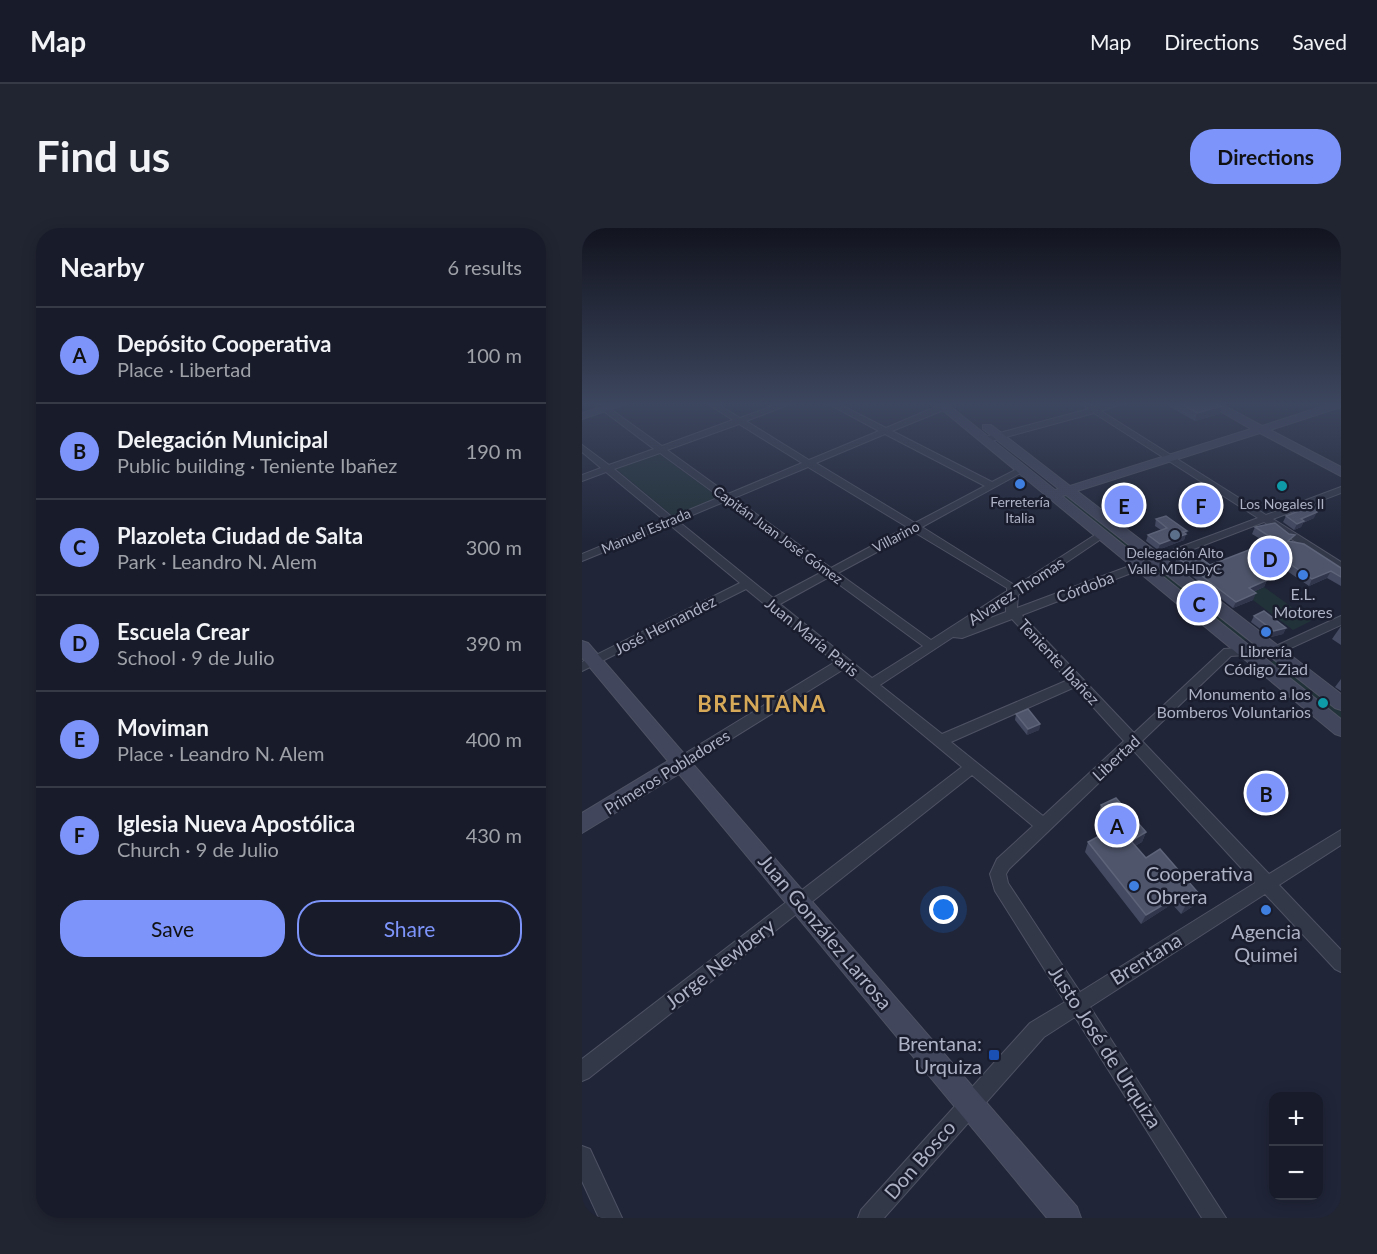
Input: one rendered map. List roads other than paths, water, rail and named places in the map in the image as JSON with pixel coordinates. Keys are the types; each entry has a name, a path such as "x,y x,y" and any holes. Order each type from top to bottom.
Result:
{"main road":[{"path":"996,449 1341,729"},
{"path":"1016,449 1341,703"},
{"path":"1052,495 1197,449"},
{"path":"1298,449 1341,472"},
{"name":"Juan González Larrosa","path":"586,658 681,763 1066,1218"},
{"name":"Primeros Pobladores","path":"582,824 681,763"}],"street":[{"name":"Juan María Paris","path":"583,449 1044,826"},
{"path":"785,449 1009,584 1013,593"},
{"name":"Manuel Estrada","path":"582,558 841,449"},
{"path":"920,449 992,486"},
{"path":"1156,449 1341,567"},
{"path":"582,478 661,450"},
{"name":"Capitán Juan José Gómez","path":"661,450 931,646"},
{"name":"Villarino","path":"771,603 1022,470"},
{"name":"Córdoba","path":"870,685 931,646 1341,489"},
{"name":"Alvarez Thomas","path":"931,646 1101,535"},
{"name":"José Hernandez","path":"586,658 747,584"},
{"name":"Teniente Ibañez","path":"1013,593 1010,608 1014,614 1341,963"},
{"name":"Libertad","path":"998,874 1003,864 1227,653 1244,650 1274,650 1341,620"},
{"name":"Primeros Pobladores","path":"681,763 844,663"},
{"path":"940,741 1077,681"},
{"name":"Jorge Newbery","path":"582,1071 972,767"},
{"name":"Brentana","path":"970,1102 1029,1037 1077,1003 1341,837"},
{"name":"Justo José de Urquiza","path":"998,874 1001,886 1215,1218"},
{"name":"Don Bosco","path":"869,1218 970,1102"},
{"path":"582,1157 612,1218"}],"place":[{"name":"Ferretería Italia","path":"1020,484"},
{"name":"Los Nogales II","path":"1282,486"},
{"name":"Moviman","path":"1124,505"},
{"name":"Iglesia Nueva Apostólica","path":"1201,505"},
{"name":"Delegación Alto Valle MDHDyC","path":"1175,535"},
{"name":"Escuela Crear","path":"1270,558"},
{"name":"E.L. Motores","path":"1303,575"},
{"name":"Plazoleta Ciudad de Salta","path":"1199,603"},
{"name":"Librería Código Ziad","path":"1266,632"},
{"name":"Monumento a los Bomberos Voluntarios","path":"1323,703"},
{"name":"Delegación Municipal","path":"1266,793"},
{"name":"Depósito Cooperativa","path":"1117,825"},
{"name":"Cooperativa Obrera","path":"1134,886"},
{"name":"Agencia Quimei","path":"1266,910"},
{"name":"Brentana: Urquiza","path":"994,1055"}],"district":[{"name":"BRENTANA","path":"762,704"}]}
